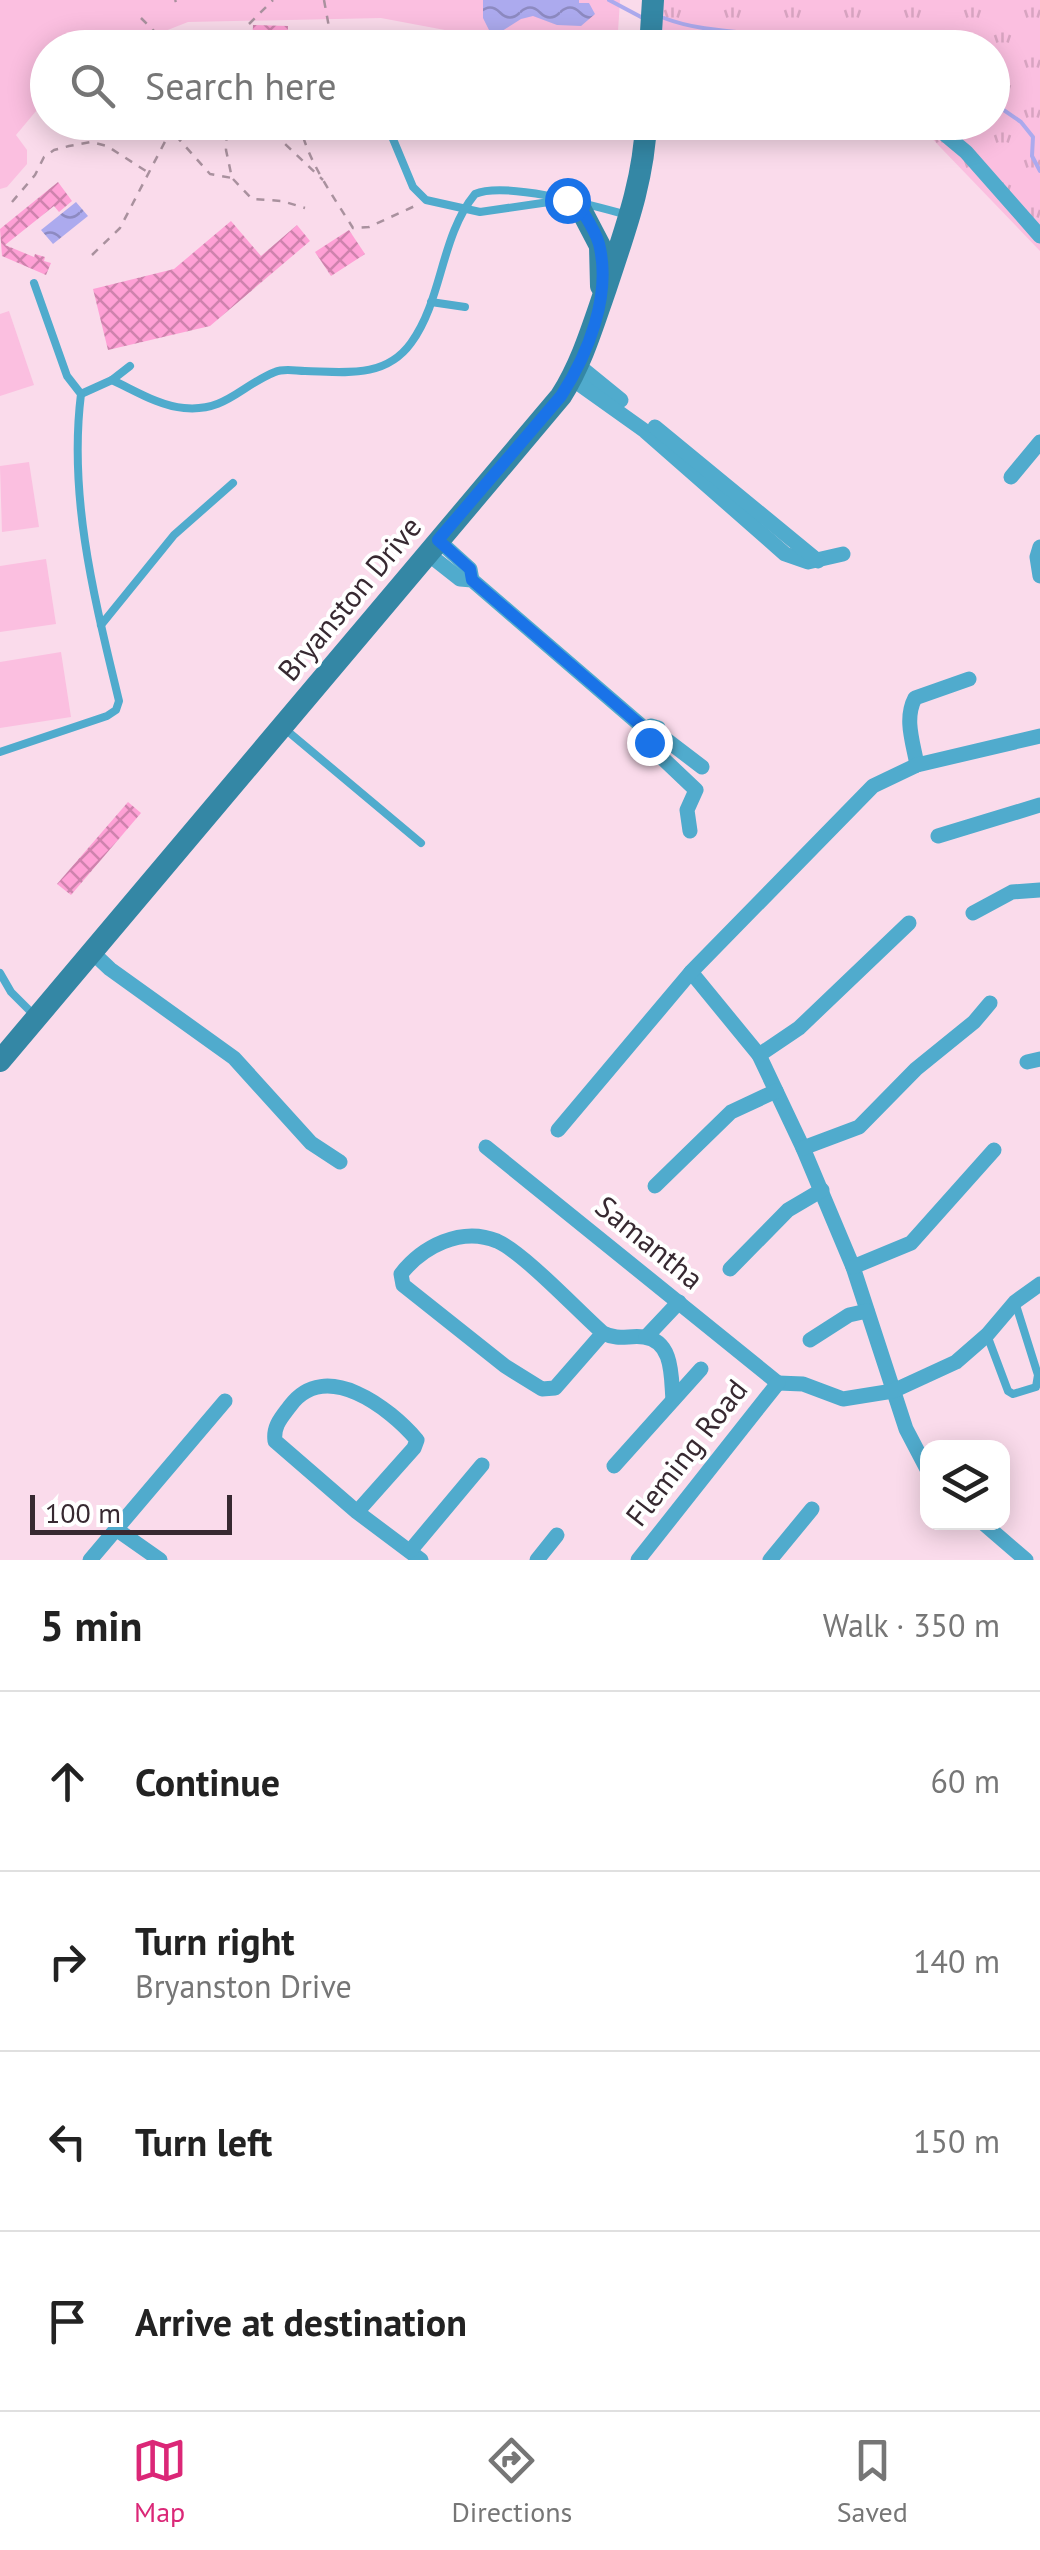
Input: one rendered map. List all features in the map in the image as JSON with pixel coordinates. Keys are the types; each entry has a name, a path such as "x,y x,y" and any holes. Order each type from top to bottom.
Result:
{"street":[{"path":"651,30 653,0"},
{"name":"Bryanston Drive","path":"0,1062 544,419 575,372 602,300 630,215 643,165 645,140"},
{"path":"952,140 1040,236"},
{"path":"569,201 600,246 602,300"},
{"path":"575,372 785,554 799,561 843,554"},
{"path":"1011,477 1040,442"},
{"path":"433,547 460,579 472,580 652,736 702,767"},
{"path":"1040,547 1040,576"},
{"path":"917,765 910,732 911,707 916,698 969,679"},
{"path":"652,736 656,753 696,790 687,810 690,831"},
{"path":"558,1130 691,972 873,786 917,765 1040,736"},
{"path":"938,836 1040,805"},
{"path":"973,913 1012,892 1040,890"},
{"path":"759,1054 799,1028 909,923"},
{"path":"92,952 234,1058 311,1144 340,1162"},
{"path":"691,972 759,1054 804,1148 853,1267 920,1460"},
{"path":"804,1148 859,1128 990,1003"},
{"path":"655,1186 731,1112 776,1091"},
{"name":"Samantha","path":"486,1147 778,1383"},
{"path":"853,1267 911,1243 994,1150"},
{"path":"730,1268 788,1210 822,1190"},
{"path":"603,1333 555,1388 542,1390 504,1366 403,1285 401,1274 426,1248 453,1240 490,1238 506,1246 603,1333 624,1340 646,1337 679,1302"},
{"name":"Fleming Road","path":"638,1560 778,1383 802,1384 857,1400 893,1391 956,1362 1016,1302 1040,1284"},
{"path":"810,1340 849,1315 867,1311"},
{"path":"646,1337 664,1348 669,1358 673,1400"},
{"path":"614,1466 701,1369"},
{"path":"357,1512 417,1440 370,1400 343,1387 321,1386 304,1392 276,1426 275,1441 357,1512 416,1556 482,1465"},
{"path":"90,1560 224,1400"},
{"path":"770,1560 812,1509"},
{"path":"116,1529 160,1560"},
{"path":"991,1530 1026,1560"},
{"path":"537,1560 557,1535"}],"lane":[{"path":"393,140 413,187 426,200 486,212 569,201"},
{"path":"112,380 181,408 221,405 278,370 342,374 370,370 406,349 431,302 446,252 475,194 492,189 630,215"},
{"path":"0,752 50,738 116,710 119,701 101,625 78,480 76,439 81,394 62,364 34,283"},
{"path":"431,302 465,307"},
{"path":"81,394 112,380 130,366"},
{"path":"101,625 174,535 233,484"},
{"path":"282,726 421,843"},
{"path":"0,972 20,1004 37,1018"},
{"path":"987,1335 1008,1391 1014,1394 1036,1387 1038,1375 1016,1302"}],"path":[{"path":"250,24 273,0"},
{"path":"323,0 330,30"},
{"path":"140,18 152,30"},
{"path":"178,140 210,174 232,178"},
{"path":"226,140 232,178 252,200 282,201 304,208"},
{"path":"281,140 325,182"},
{"path":"305,140 353,228 369,227 426,200"},
{"path":"12,202 36,176 44,157 69,146 91,142 107,146 148,173"},
{"path":"92,255 120,228 165,142 180,143"}],"green space":[{"path":"0,0 620,0 618,30 445,30 381,18 188,22 168,30 30,30 30,118 16,135 27,150 27,164 7,187 0,189"},
{"path":"657,0 1040,0 1040,251 933,140 1010,140 1010,30 655,30"},
{"path":"9,311 34,385 0,396 0,314"},
{"path":"29,462 39,527 2,532 0,466"},
{"path":"46,559 56,624 0,632 0,566"},
{"path":"61,652 71,717 0,728 0,662"}],"water":[{"path":"483,0 579,0 589,3 595,14 581,26 557,25 533,16 504,30 489,30 483,18"},
{"path":"76,202 88,216 53,244 41,230"}],"building":[{"path":"253,25 288,26 288,30 253,30"},
{"path":"58,182 72,201 59,212 54,206 5,245 34,257 45,257 44,261 51,263 46,275 2,256 0,229"},
{"path":"231,221 261,256 297,225 310,241 210,326 108,350 93,289 174,269"},
{"path":"349,230 365,254 331,276 315,252"},
{"path":"128,802 141,813 71,895 57,884"}],"waterway":[{"path":"609,0 641,17"},
{"path":"664,18 721,30"},
{"path":"1010,114 1033,137 1032,156 1040,171"}],"route":[{"path":"567,200 577,202 600,246 602,300 590,335 561,396 438,540 470,569 472,580 645,729 643,736 649,742"}]}
